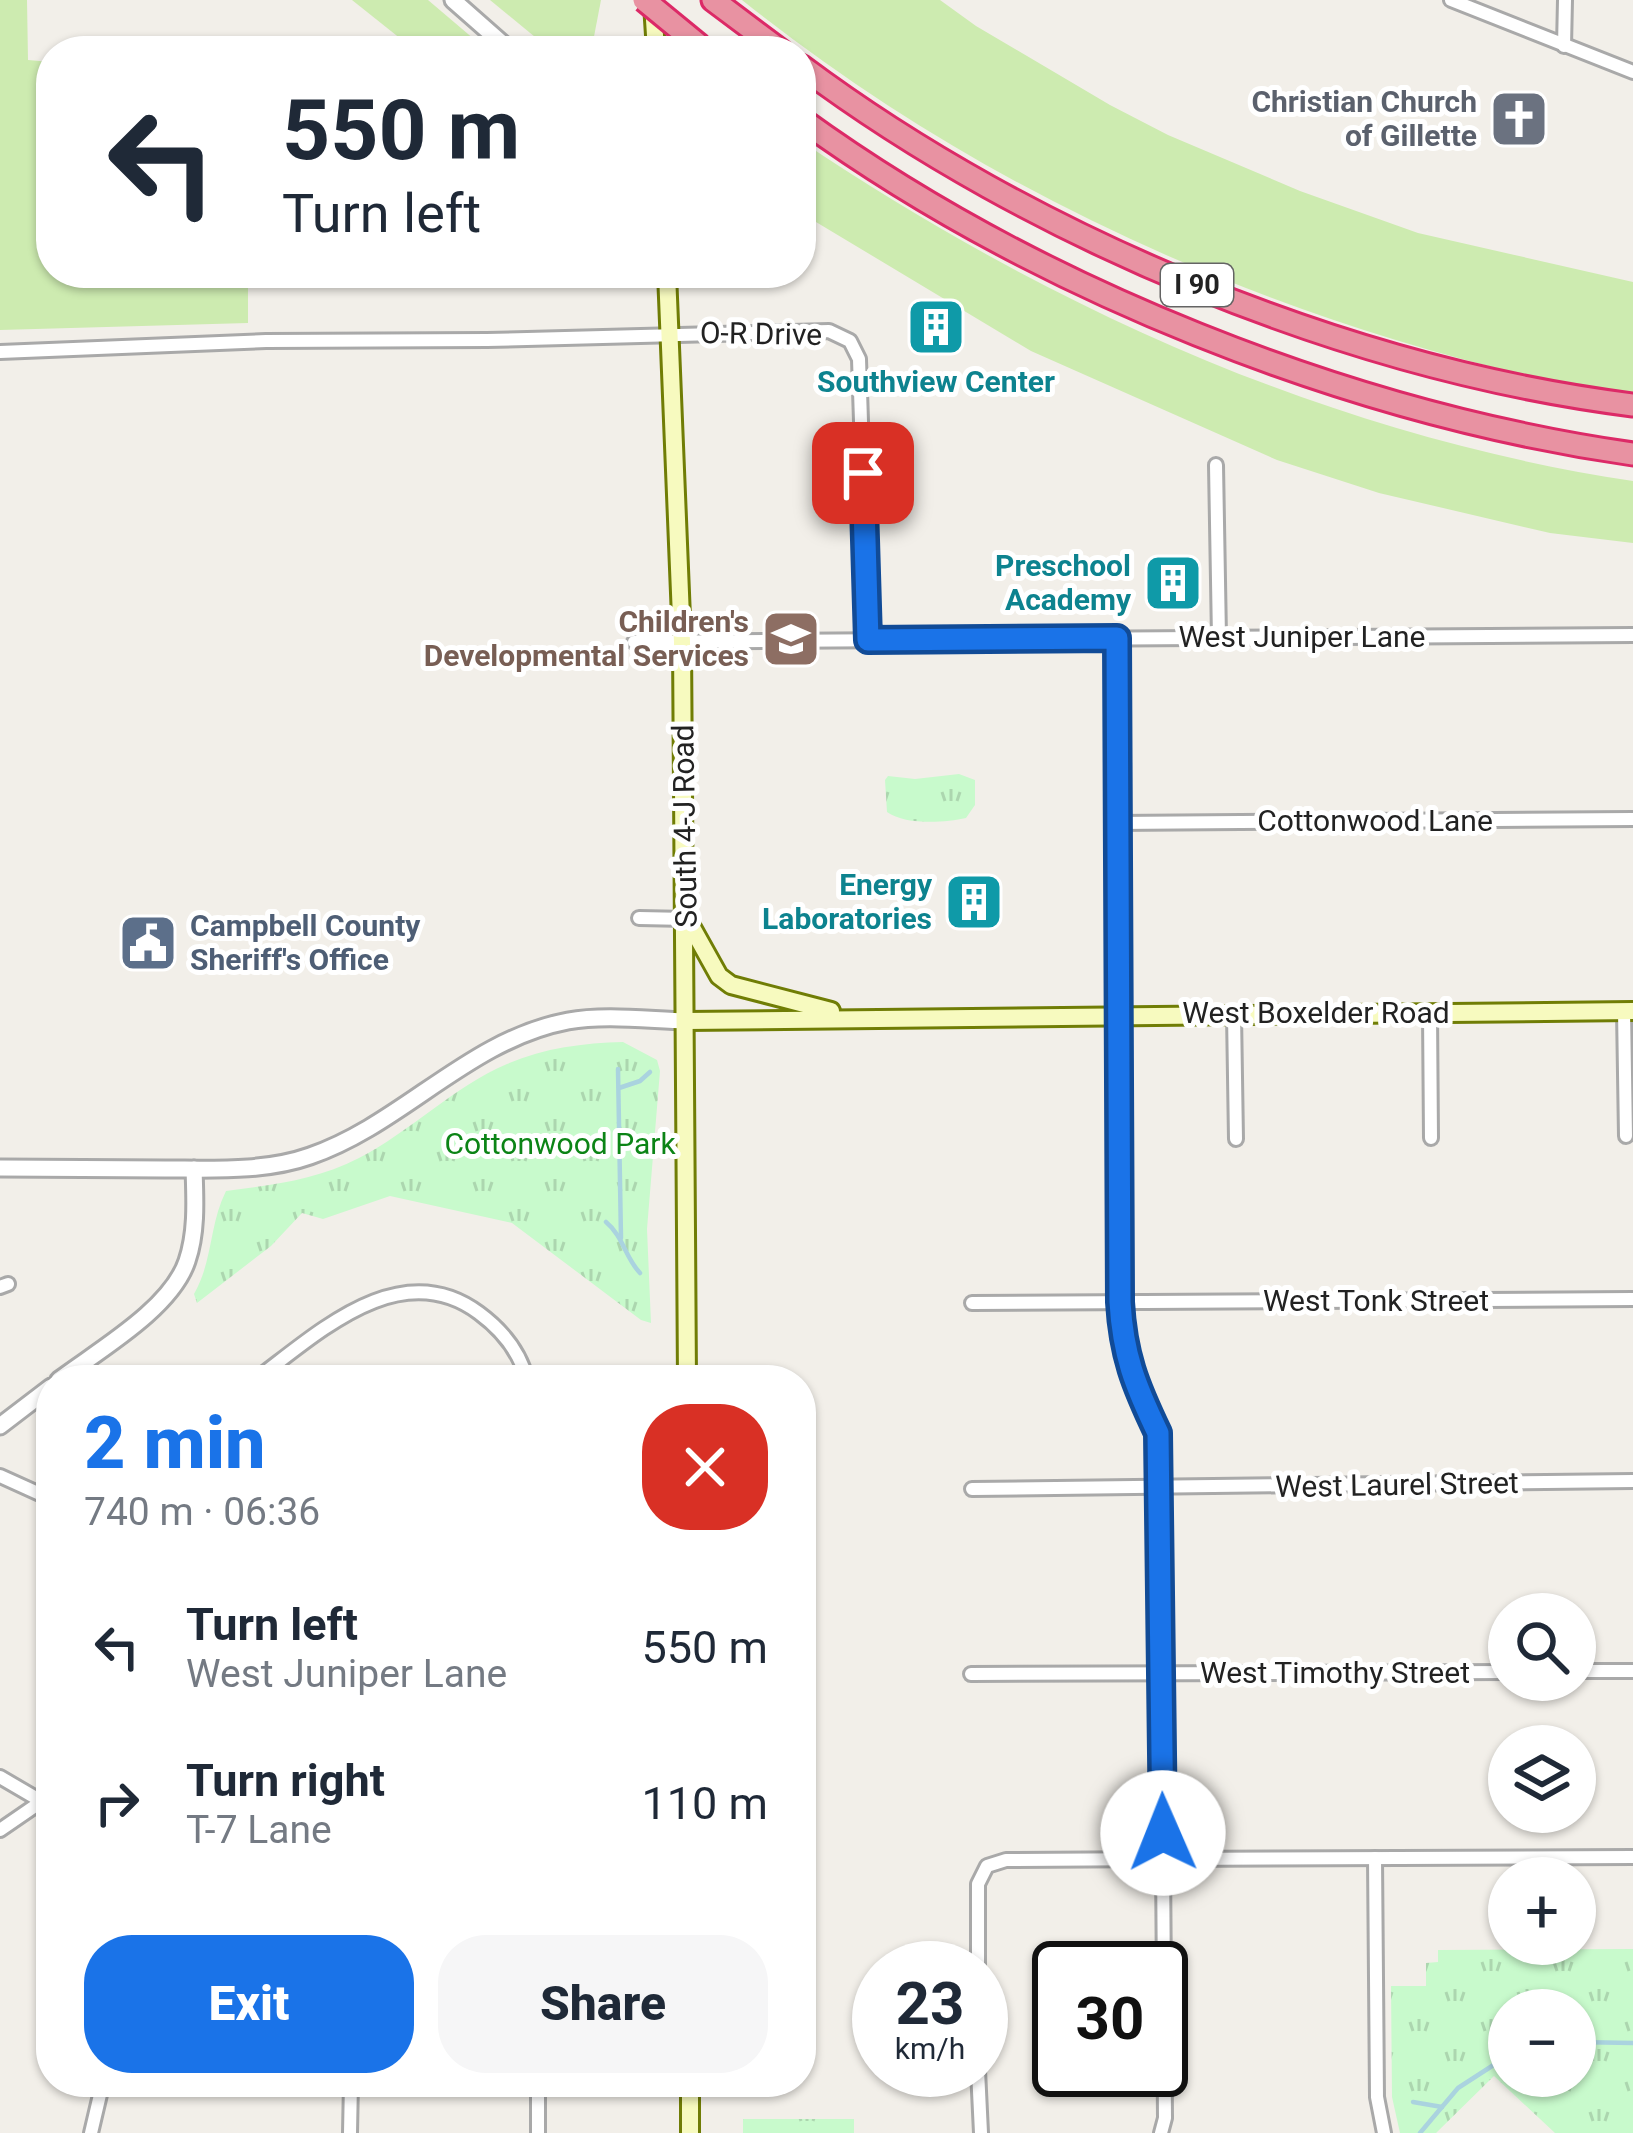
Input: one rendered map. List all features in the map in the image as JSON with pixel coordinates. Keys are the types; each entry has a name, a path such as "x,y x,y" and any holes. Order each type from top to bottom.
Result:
{"highway":[{"path":"648,0 689,36"},
{"path":"713,0 761,36"},
{"name":"I 90","path":"816,77 898,134 1018,202 1200,286 1317,330 1457,373 1558,396 1633,406"},
{"name":"I 90","path":"816,130 880,176 1010,248 1139,309 1261,358 1424,410 1595,460 1633,465"},
{"name":"I 90","path":"1424,410 1506,431 1633,454"}],"main road":[{"path":"648,0 654,36"},
{"name":"South 4-J Road","path":"668,288 687,919 687,1365"},
{"path":"687,919 718,976 731,986 855,1017"},
{"name":"West Boxelder Road","path":"855,1017 1629,1011"},
{"path":"686,1021 855,1017"},
{"path":"690,2097 690,2133"}],"street":[{"path":"453,0 494,36"},
{"path":"1451,0 1633,72"},
{"path":"1564,46 1565,0"},
{"name":"O-R Drive","path":"0,352 266,341 829,331 850,341 859,359 868,640"},
{"path":"1216,465 1220,638"},
{"name":"West Juniper Lane","path":"634,642 1633,635"},
{"path":"1117,638 1120,1302 1123,1346 1132,1378 1158,1433 1161,1488 1165,2118 1161,2133"},
{"name":"Cottonwood Lane","path":"1117,823 1633,819"},
{"path":"638,918 687,919"},
{"path":"1626,1136 1629,1011"},
{"path":"1430,1012 1431,1138"},
{"path":"1234,1014 1236,1139"},
{"path":"0,1168 268,1166 308,1157 381,1120 485,1051 529,1032 571,1020 686,1021"},
{"path":"79,1365 175,1286 193,1240 194,1169"},
{"path":"275,1365 349,1310 392,1294 432,1293 468,1305 500,1328 524,1365"},
{"name":"West Tonk Street","path":"972,1303 1633,1299"},
{"path":"0,1426 36,1398"},
{"path":"0,1476 36,1492"},
{"name":"West Laurel Street","path":"972,1489 1633,1481"},
{"path":"1596,1671 1633,1671"},
{"name":"West Timothy Street","path":"971,1674 1488,1672"},
{"path":"0,1777 36,1793"},
{"path":"0,1830 36,1805"},
{"path":"978,1941 978,1884 988,1866 1006,1860 1633,1857"},
{"path":"1375,1858 1377,2097 1384,2133"},
{"path":"92,2133 100,2097"},
{"path":"350,2133 351,2097"},
{"path":"538,2097 538,2133"},
{"path":"979,2097 981,2133"}],"green space":[{"path":"0,0 27,0 28,60 36,61 36,288 248,288 248,323 0,330"},
{"path":"352,0 428,0 470,36 397,36"},
{"path":"490,0 601,0 594,36 534,36"},
{"path":"742,0 940,0 1110,105 1300,191 1418,233 1633,282 1633,398 1512,372 1394,339 1277,300 1163,254 1052,201 945,141 816,55 816,36 790,36"},
{"path":"816,151 994,259 1198,357 1412,433 1633,481 1633,543 1550,533 1379,493 1277,460 1031,351 816,222"},
{"path":"959,774 975,780 975,805 966,818 914,821 887,812 888,776 915,779"},
{"name":"Cottonwood Park","path":"623,1042 657,1060 660,1071 647,1229 651,1323 512,1223 390,1196 323,1219 302,1213 271,1246 197,1303 194,1294 226,1191 294,1180 343,1165 378,1147 468,1085 521,1059 564,1047"},
{"path":"1596,1949 1633,1949 1633,2133 1555,2133 1516,2097 1596,2097 1596,1989 1488,1989 1488,2082 1436,2133 1400,2133 1392,2097 1391,1986 1426,1986 1426,1963 1438,1962 1438,1950 1488,1950 1488,1965 1596,1965"},
{"path":"743,2119 854,2119 854,2133 743,2133"}],"waterway":[{"path":"618,1069 621,1238"},
{"path":"619,1088 650,1072"},
{"path":"606,1222 640,1273"},
{"path":"1596,2042 1633,2043"},
{"path":"1420,2133 1458,2088 1488,2069"},
{"path":"1413,2102 1442,2107"}],"place":[{"name":"Christian Church of Gillette","path":"1519,119"},
{"name":"Southview Center","path":"936,327"},
{"name":"Preschool Academy","path":"1173,583"},
{"name":"Children's Developmental Services","path":"791,639"},
{"name":"Energy Laboratories","path":"974,902"},
{"name":"Campbell County Sheriff's Office","path":"148,943"}],"route":[{"path":"863,473 868,640 1117,638 1120,1302 1123,1346 1132,1378 1158,1433 1163,1833"}]}
